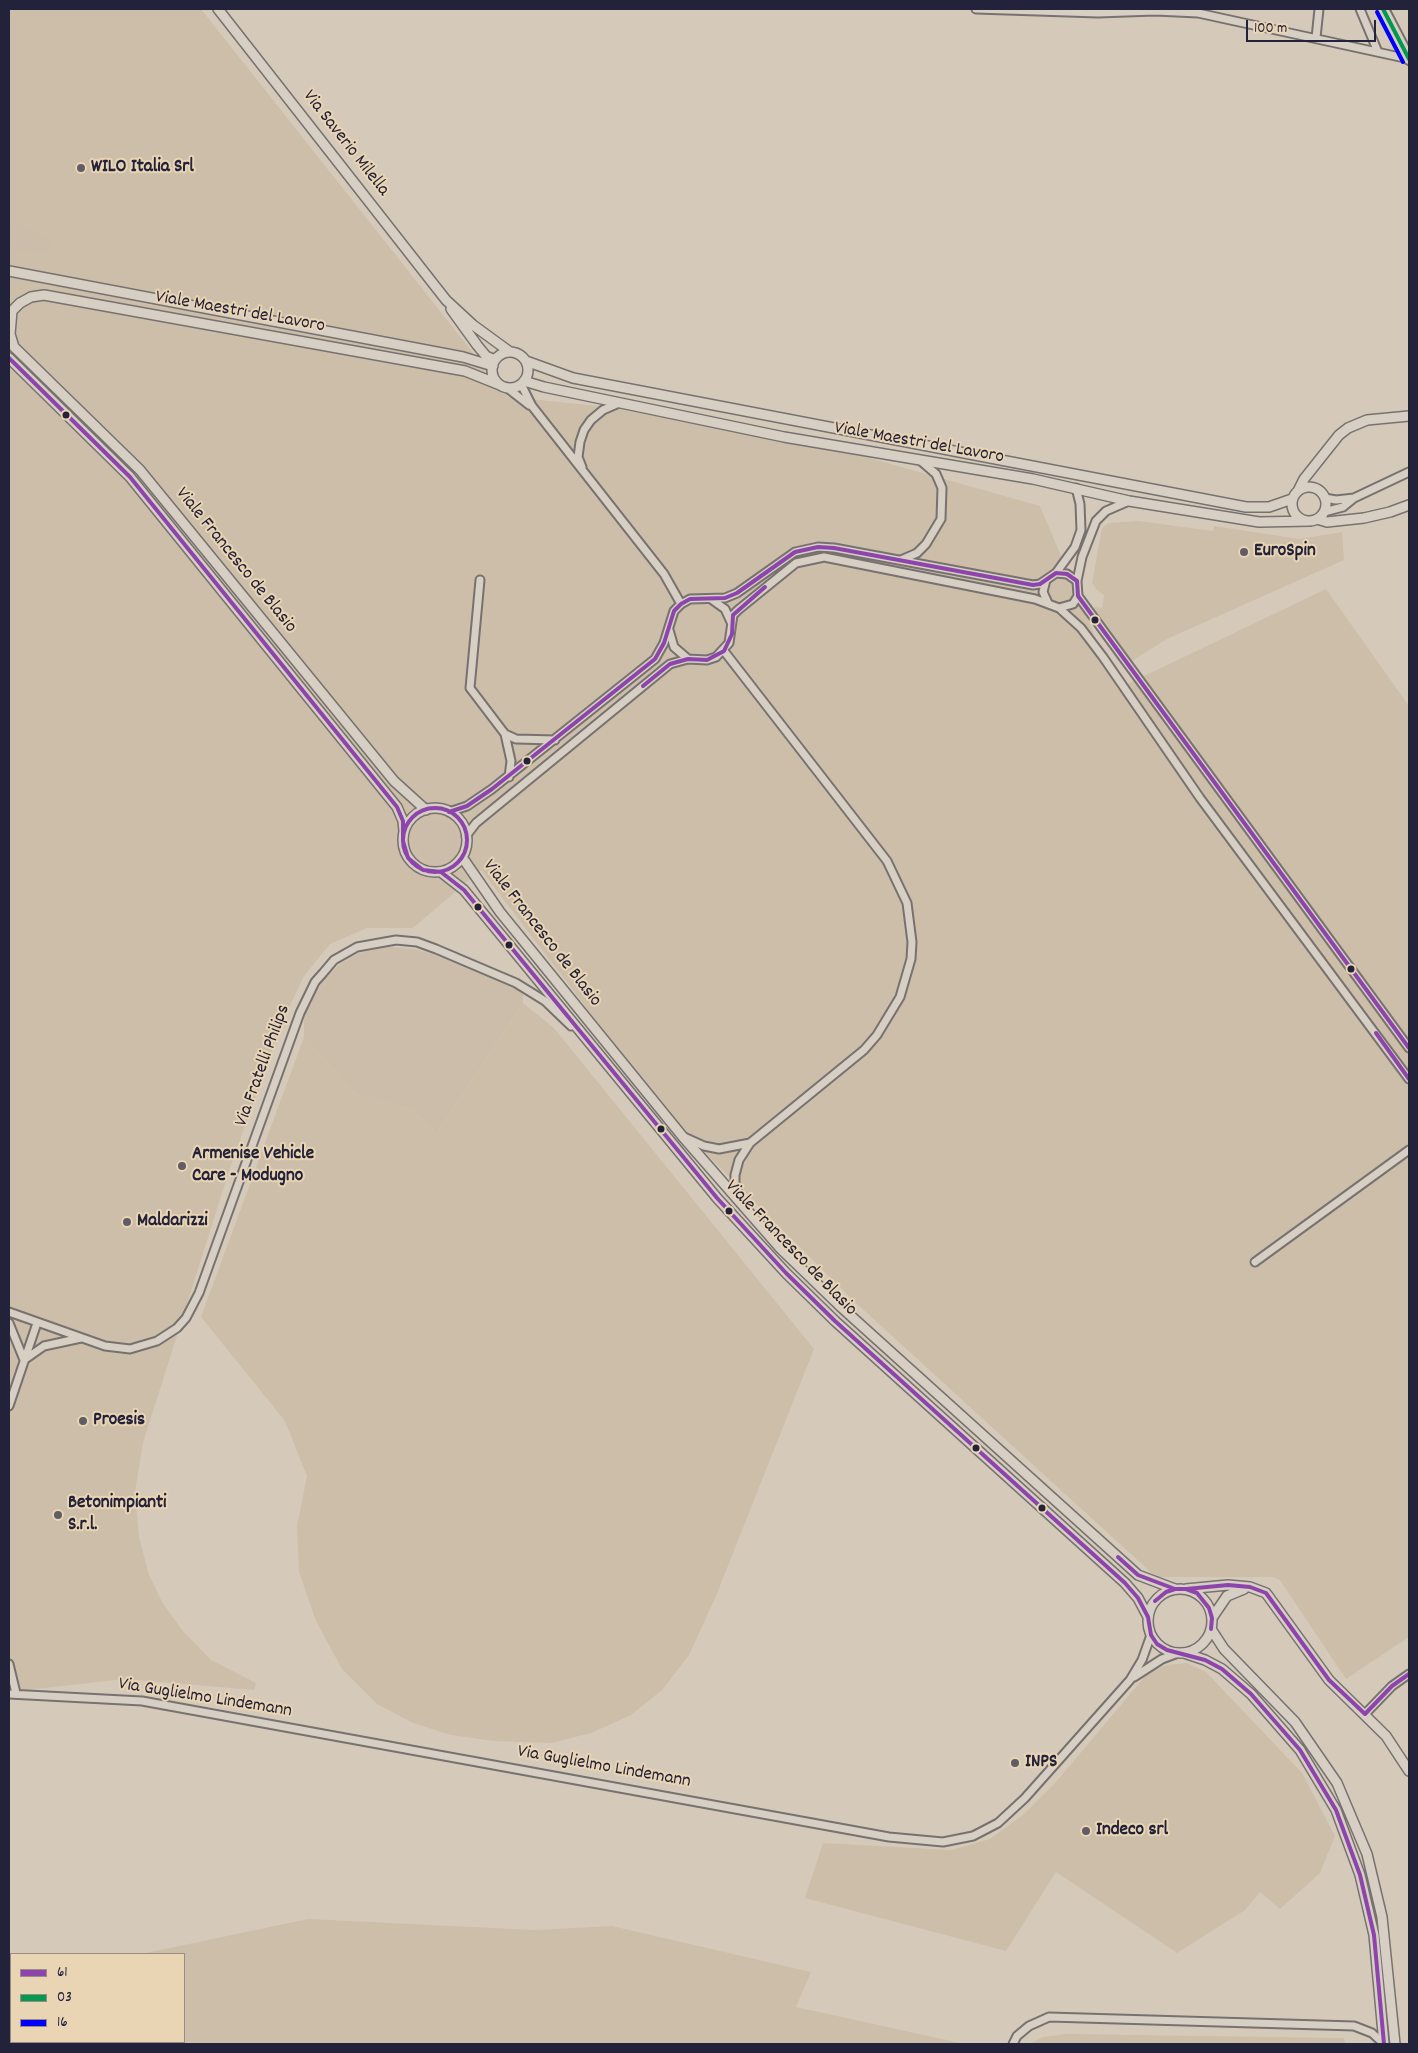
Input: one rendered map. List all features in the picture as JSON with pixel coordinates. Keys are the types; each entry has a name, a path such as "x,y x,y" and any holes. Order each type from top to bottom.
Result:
{"main road":[{"path":"1383,9 1409,59"}],"street":[{"name":"Via Saverio Milella","path":"218,9 446,300 477,345 494,363"},
{"path":"976,9 1155,10 1198,13 1409,59"},
{"path":"1316,38 1319,9"},
{"path":"1360,9 1378,52"},
{"name":"Viale Maestri del Lavoro","path":"9,271 494,363"},
{"name":"Viale Maestri del Lavoro","path":"12,345 10,334 12,311 20,302 31,297 44,295 465,370 503,386"},
{"name":"Via Saverio Milella","path":"446,300 474,325 510,352"},
{"name":"Viale Francesco de Blasio","path":"12,345 140,470 394,781 426,810"},
{"path":"532,406 503,386 494,376 494,363 499,356 510,352 519,354 526,361 528,371 523,382 532,406 664,574 681,604"},
{"name":"Viale Francesco de Blasio","path":"9,358 130,477 397,807 404,832"},
{"name":"Viale Maestri del Lavoro","path":"526,361 573,378 1246,507 1269,507 1292,499"},
{"path":"503,386 523,382"},
{"name":"Viale Maestri del Lavoro","path":"523,382 784,437 1076,488 1129,501 1259,522 1314,520 1327,522 1364,518 1409,505"},
{"path":"585,474 578,457 584,430 602,410 619,403"},
{"path":"1409,416 1367,420 1348,428 1339,435 1304,479 1292,499 1293,511 1297,516 1314,520 1324,512 1343,506 1354,498 1409,472"},
{"path":"901,560 917,553 926,544 941,519 942,488 936,474 921,461"},
{"path":"1298,490 1310,486 1318,489 1325,498 1336,500 1354,498"},
{"path":"449,812 467,806 509,777 655,659 669,630 674,611 681,604 695,598 710,600 725,598 737,593 783,558 818,546 1033,585 1040,584 1056,573 1075,547 1081,530 1080,504 1076,488"},
{"path":"1324,512 1325,498"},
{"path":"1129,501 1106,511 1096,521 1082,557 1077,581 1078,596 1409,1048"},
{"path":"466,836 463,826 449,812 442,809 426,810 413,818 404,832 404,850 408,858 422,870 441,872 449,869 462,857 466,836 476,822 670,664 688,659 707,660 724,651 732,634 733,615 796,563 824,557 1048,603 1059,608 1081,628 1098,650 1200,798 1409,1079"},
{"path":"1056,573 1067,574 1077,581"},
{"path":"480,580 470,688 505,734 511,761 509,777"},
{"path":"1046,580 1043,592 1048,603"},
{"path":"1059,608 1068,607 1078,596"},
{"path":"710,600 725,609 732,625"},
{"path":"669,630 674,647 688,659"},
{"path":"724,651 887,862 907,904 912,942 911,959 900,997 877,1035 864,1050 750,1143 739,1160 735,1174 735,1185 746,1212"},
{"path":"505,734 516,739 555,740"},
{"name":"Viale Francesco de Blasio","path":"462,857 500,912 746,1212 834,1301 1138,1575 1175,1589"},
{"name":"Viale Francesco de Blasio","path":"441,872 464,890 717,1198 786,1273 835,1321 1125,1583 1138,1598 1148,1618"},
{"name":"Via Fratelli Philips","path":"9,1312 104,1346 130,1349 142,1347 171,1333 186,1318 199,1293 300,1013 315,982 334,960 356,947 396,940 417,942 498,974 545,1001 598,1051"},
{"path":"683,1136 704,1146 719,1149 750,1143"},
{"path":"1256,1262 1409,1150"},
{"path":"9,1323 24,1360"},
{"path":"9,1406 37,1323"},
{"path":"24,1360 44,1346 81,1338"},
{"path":"1384,2044 1374,1935 1360,1876 1336,1810 1300,1750 1250,1694 1222,1668 1205,1660 1167,1650 1157,1644 1151,1635 1148,1618 1150,1607 1157,1598 1175,1589 1228,1585 1250,1587 1266,1593 1329,1680 1386,1736 1409,1771"},
{"path":"1212,1618 1227,1596 1250,1587"},
{"path":"1181,1653 1202,1645 1211,1629 1212,1618 1203,1598 1186,1589"},
{"path":"1211,1629 1224,1649 1295,1722 1332,1775 1367,1854 1384,1932 1395,2044"},
{"name":"Via Guglielmo Lindemann","path":"13,1694 142,1702 889,1837 943,1842 972,1836 998,1823 1025,1798 1130,1680 1142,1660 1151,1635"},
{"name":"Via Guglielmo Lindemann","path":"1130,1680 1154,1663 1181,1653"},
{"path":"9,1664 13,1694"},
{"path":"1365,1714 1392,1686 1409,1674"},
{"path":"1012,2044 1017,2036 1029,2026 1049,2017 1354,2026 1372,2033 1384,2044"}],"shaded area":[{"path":"9,9 201,9 508,397 610,407 866,457 1040,506 1117,689 1326,589 1409,706 1409,1637 1346,1679 1280,1580 1272,1577 1156,1577 855,1302 673,1121 481,870 413,928 367,928 330,944 304,976 283,1020 230,1168 143,1443 135,1492 139,1537 149,1575 162,1602 182,1630 211,1660 256,1683 254,1690 125,1679 9,1692"},
{"path":"16,221 52,243 44,255 9,247 9,230"},
{"path":"1139,521 1213,531 1214,526 1299,539 1342,532 1344,560 1167,639 1130,662 1093,611 1095,607 1102,608 1104,595 1092,583 1102,528 1109,523"},
{"path":"432,819 447,822 454,828 458,836 458,845 454,854 447,860 438,863 429,862 421,857 414,842 418,827"},
{"path":"389,947 416,949 435,955 518,989 523,994 523,1003 437,1133 412,1109 356,1094 304,1037 304,1014 315,992 327,976 340,964 359,953"},
{"path":"523,1003 554,1028 814,1349 716,1596 689,1655 662,1690 631,1715 591,1733 551,1743 494,1741 451,1735 413,1723 377,1704 342,1669 316,1621 299,1572 297,1526 307,1476 285,1421 201,1317 304,1037 356,1094 412,1109 437,1133"},
{"path":"1187,1663 1206,1672 1302,1773 1335,1836 1320,1873 1280,1909 1260,1892 1245,1910 1177,1953 1056,1872 1006,1951 805,1898 823,1843 951,1850 990,1839 1024,1814 1056,1782 1147,1674 1166,1665"},
{"path":"308,1919 535,1930 612,1926 811,1972 796,2007 965,2044 98,2044 185,2043 185,1953 146,1953"},
{"path":"1066,2034 1344,2038 1345,2044 1030,2044 1043,2037"}],"transit line":[{"name":"03","path":"1383,9 1409,59"},
{"name":"16","path":"1377,12 1403,62"},
{"name":"61","path":"9,358 130,477 397,807 403,821 403,841 408,858 423,870 441,872"},
{"name":"61","path":"449,812 467,806 492,789 655,659 664,643 674,611 681,604 690,599 725,598 737,593 795,552 818,547 834,548 1033,585 1040,584 1056,573 1067,574 1077,581 1078,596 1409,1048"},
{"name":"61","path":"643,686 670,664 688,659 707,660 724,651 732,634 733,615 765,587"},
{"name":"61","path":"435,808 453,814 461,822 467,840 461,858 453,866 435,872 417,866 409,858 403,840 409,822 417,814 435,808"},
{"name":"61","path":"441,872 464,890 717,1198 786,1273 835,1321 1125,1583 1138,1598 1148,1617 1151,1635 1157,1644 1167,1650 1205,1660 1222,1669 1251,1694 1300,1750 1336,1810 1360,1875 1374,1935 1384,2044"},
{"name":"61","path":"1376,1033 1409,1079"},
{"name":"61","path":"1118,1557 1138,1575 1175,1589"},
{"name":"61","path":"1186,1589 1228,1585 1250,1587 1266,1593 1329,1680 1365,1714"},
{"name":"61","path":"1155,1601 1166,1592 1175,1589 1186,1589 1197,1593 1209,1608 1212,1618 1211,1629"},
{"name":"61","path":"1365,1714 1392,1686 1409,1674"}],"place":[{"name":"WILO Italia Srl","path":"81,168"},
{"name":"EuroSpin","path":"1244,552"},
{"name":"Armenise Vehicle Care - Modugno","path":"182,1166"},
{"name":"Maldarizzi","path":"127,1222"},
{"name":"Proesis","path":"83,1421"},
{"name":"Betonimpianti S.r.l.","path":"58,1515"},
{"name":"INPS","path":"1015,1763"},
{"name":"Indeco srl","path":"1086,1831"}]}
